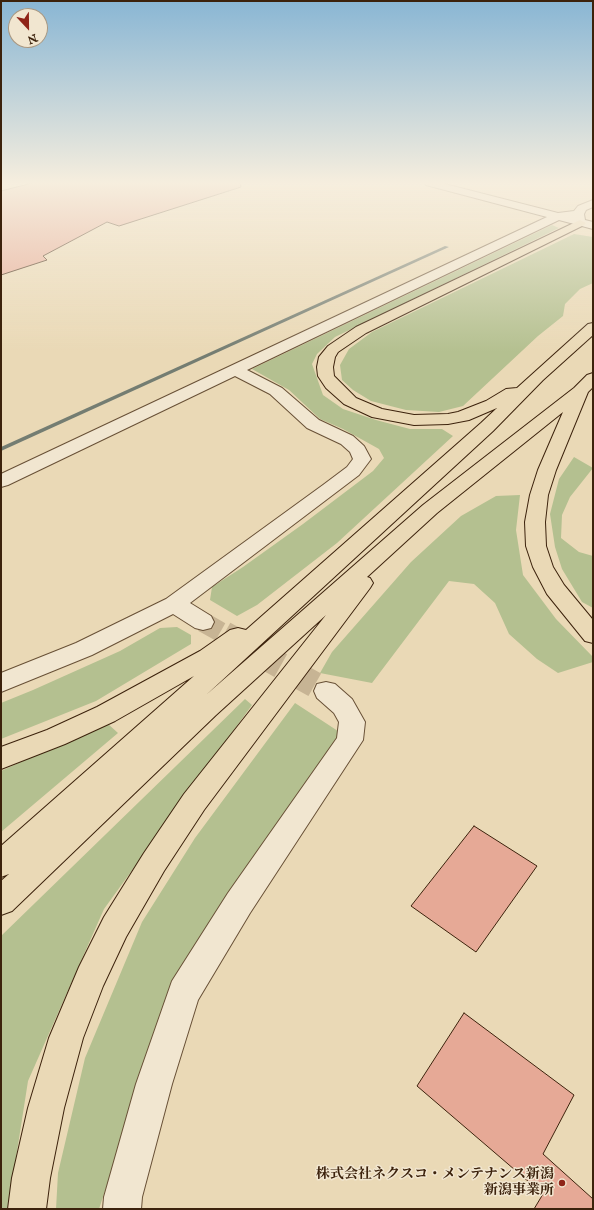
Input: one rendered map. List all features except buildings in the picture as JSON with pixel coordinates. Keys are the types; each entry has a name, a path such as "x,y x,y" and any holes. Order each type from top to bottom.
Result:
{"highway":[{"path":"537,377 478,411 448,419 414,420 378,413 350,401 332,385 326,376 324,367 327,357 333,349 361,330 546,239"},
{"path":"1,864 487,427 537,377 593,327"},
{"path":"1,901 207,708 398,538 465,481 587,384"},
{"path":"587,384 547,470 539,495 535,522 536,546 543,567 555,589 593,635"},
{"path":"27,1209 31,1178 46,1108 66,1038 90,978 116,928 154,862 194,802 398,538"},
{"path":"1,758 56,737 106,714 154,688 214,652 261,621 328,570"}],"street":[{"path":"1,481 512,239"},
{"path":"1,683 84,650 174,604 330,489 353,471 362,459 358,450 347,440 313,424 276,392 236,370"},
{"path":"174,604 203,622"},
{"path":"122,1209 123,1197 154,1084 184,993 239,903 350,740 352,722 343,706 326,691"}],"green space":[{"path":"522,239 535,239 335,337 317,354 312,364 323,395 343,409 410,429 442,429 453,436 337,543 257,605 237,616 210,600 212,587 243,567 303,524 373,471 384,458 379,449 343,429 320,419 289,390 252,369"},
{"path":"563,239 593,239 593,283 580,289 565,304 563,316 538,336 463,406 439,412 406,410 371,401 353,390 342,380 340,365 349,349 372,332"},
{"path":"574,457 593,468 570,497 562,515 561,538 579,552 593,556 593,608 582,602 562,569 555,547 550,514 559,479"},
{"path":"520,495 516,530 523,575 556,619 593,657 593,662 558,673 537,659 509,634 495,603 474,584 449,581 372,683 320,673 332,652 411,562 461,516 496,496"},
{"path":"177,627 191,635 191,644 96,701 1,739 1,703 120,651 160,628"},
{"path":"245,699 252,705 104,909 28,1081 8,1209 1,1209 1,936"},
{"path":"295,703 341,733 176,976 99,1209 56,1209 58,1173 85,1058 142,922 195,838"},
{"path":"107,723 118,733 1,832 1,771"}],"waterway":[{"path":"1,449 447,247"}],"tunnel":[{"path":"203,622 226,635"},
{"path":"224,634 326,691"}],"place":[{"name":"株式会社ネクスコ・メンテナンス新潟 新潟事業所","path":"562,1183"}]}
